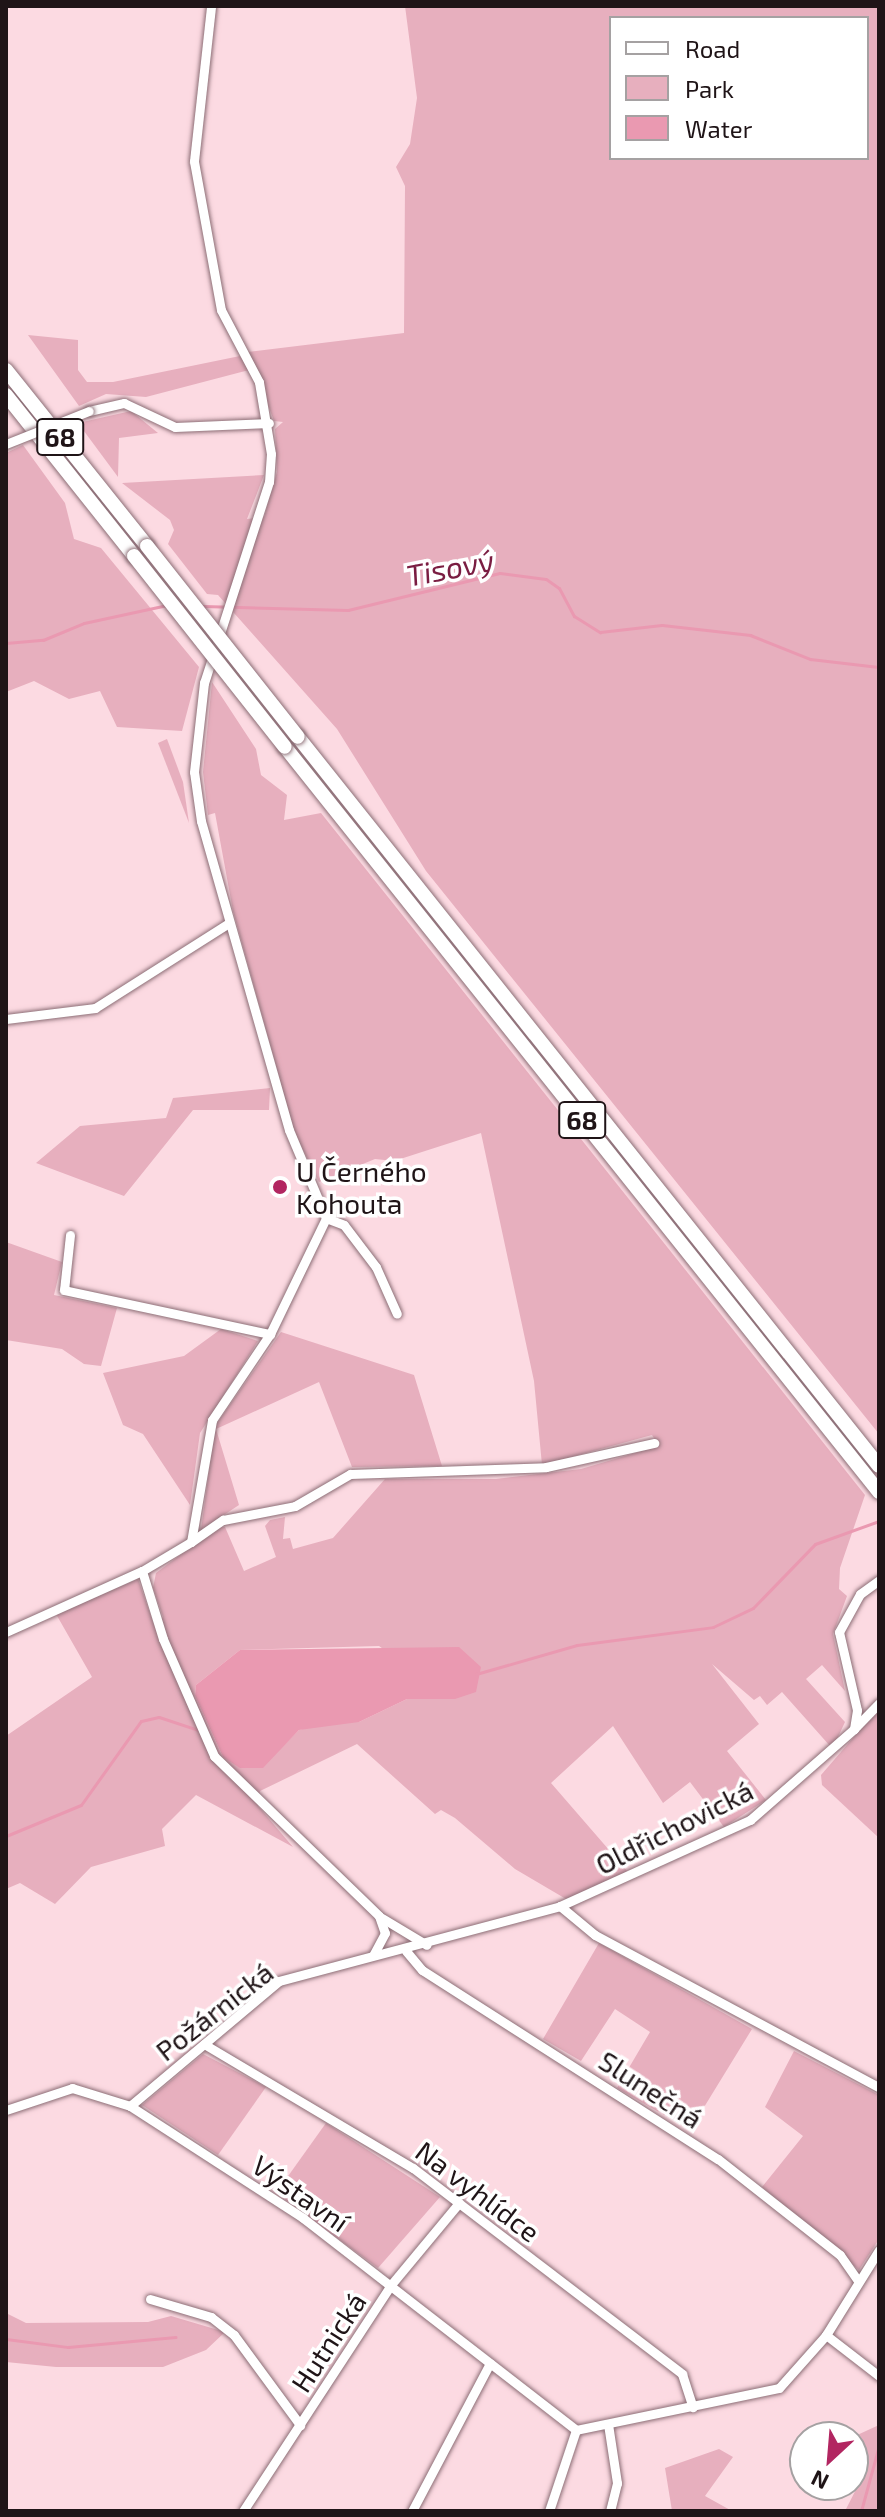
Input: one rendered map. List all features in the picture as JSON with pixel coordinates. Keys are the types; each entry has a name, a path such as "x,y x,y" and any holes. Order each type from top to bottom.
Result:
{"highway":[{"name":"68","path":"6,370 879,1466"},
{"name":"68","path":"6,395 879,1492"}],"street":[{"path":"211,6 194,161 221,310 259,382 269,423 269,482 204,683 196,738 201,821 289,1130 326,1218 344,1225 376,1267 397,1314"},
{"path":"6,444 89,411 124,403 175,427 269,423"},
{"path":"6,1019 95,1008 229,923"},
{"path":"191,1542 212,1420 270,1334 326,1218"},
{"path":"70,1235 64,1290 270,1334"},
{"path":"6,1632 157,1564 223,1520 295,1506 350,1474 546,1467 654,1443"},
{"path":"142,1571 191,1706 214,1756 379,1916 427,1945"},
{"path":"854,1729 857,1710 839,1632 860,1594 879,1580"},
{"name":"Oldřichovická","path":"427,1945 560,1906 750,1820 854,1729 879,1703"},
{"path":"560,1906 595,1935 879,2087"},
{"path":"374,1954 384,1941 379,1916"},
{"name":"Požárnická","path":"130,2106 279,1981 374,1954 427,1945"},
{"name":"Slunečná","path":"406,1951 422,1970 718,2159 840,2255 858,2281"},
{"name":"Na vyhlídce","path":"204,2044 413,2168 682,2374 693,2407"},
{"name":"Výstavní","path":"6,2110 72,2088 130,2106 303,2218 576,2430"},
{"name":"Hutnická","path":"243,2511 390,2286 459,2203"},
{"path":"549,2511 576,2430 779,2388 826,2335 879,2250"},
{"path":"150,2299 211,2317 234,2335 300,2425"},
{"path":"826,2335 879,2376"},
{"path":"412,2511 490,2363"},
{"path":"608,2424 617,2483 610,2511"}],"green space":[{"path":"405,6 879,6 879,1434 426,871 337,729 218,595 207,594 168,544 174,530 170,520 122,483 264,475 247,519 264,517 277,472 275,429 283,422 274,421 248,352 404,333 405,186 396,167 410,144 417,98"},
{"path":"28,335 78,340 78,370 87,382 113,382 240,356 249,370 146,397 106,394 79,406"},
{"path":"131,411 158,433 119,438 118,477 78,423"},
{"path":"23,445 65,503 74,539 101,548 199,667 182,731 117,727 100,691 69,699 34,681 6,692 6,453"},
{"path":"212,682 256,749 261,775 287,795 284,820 321,813 865,1495 840,1568 839,1589 847,1596 833,1634 845,1691 822,1665 806,1679 845,1722 837,1739 830,1746 782,1692 767,1705 760,1696 754,1700 712,1664 759,1724 727,1751 766,1800 724,1827 690,1782 663,1803 613,1726 551,1783 629,1873 566,1899 515,1869 455,1818 441,1810 435,1814 357,1744 260,1791 258,1806 293,1847 196,1795 162,1829 165,1846 91,1867 55,1904 20,1883 6,1889 6,1736 92,1677 56,1614 138,1579 154,1625 163,1617 153,1588 156,1573 218,1527 225,1527 244,1571 276,1557 265,1526 270,1520 285,1517 283,1539 290,1538 293,1549 333,1538 385,1479 496,1479 581,1469 659,1446 652,1435 542,1465 534,1381 481,1133 394,1161 375,1159 319,1182 295,1134 233,911 215,813 208,815 203,772","holes":["379,1646 455,1699 407,1699 359,1722 329,1721 299,1730 285,1744 223,1757 195,1696 196,1685 240,1650"]},
{"path":"167,739 183,782 189,823 158,743"},
{"path":"270,1088 269,1110 193,1110 124,1196 36,1163 80,1126 166,1118 173,1098"},
{"path":"6,1242 62,1262 54,1295 117,1308 101,1366 84,1364 62,1349 6,1340"},
{"path":"221,1329 258,1341 200,1433 190,1505 143,1434 123,1425 103,1373 184,1356"},
{"path":"281,1332 414,1375 442,1466 352,1467 319,1382 216,1429 239,1505 201,1530 215,1426"},
{"path":"879,1708 879,1838 822,1785 821,1775"},
{"path":"599,1943 752,2029 690,2130 617,2088 650,2032 615,2009 581,2061 543,2039"},
{"path":"794,2051 879,2095 879,2239 859,2270 762,2187 803,2136 765,2107"},
{"path":"203,2054 266,2087 218,2155 142,2105"},
{"path":"326,2123 440,2197 378,2268 276,2193"},
{"path":"6,2313 26,2323 148,2322 171,2316 225,2332 206,2350 163,2367 56,2367 6,2362"},
{"path":"879,2425 879,2511 845,2511 850,2501 869,2501 869,2430"},
{"path":"719,2449 733,2457 705,2496 732,2511 672,2511 665,2468"}],"water":[{"path":"459,1647 481,1667 476,1692 455,1699 407,1699 359,1722 299,1730 263,1768 240,1768 223,1757 195,1696 196,1685 240,1650"}],"waterway":[{"name":"Tisový","path":"203,606 348,610 500,573 546,579 559,588 574,616 600,632 662,625 750,635 810,659 879,667"},
{"name":"Tisový","path":"6,643 43,640 84,623 167,605"},
{"path":"476,1674 577,1645 713,1627 753,1608 815,1544 879,1521"},
{"path":"6,1836 81,1805 141,1721 159,1717 201,1731"},
{"path":"6,2339 68,2347 176,2337"},
{"path":"861,2511 879,2445"}],"place":[{"name":"U Černého Kohouta","path":"280,1187"}]}
